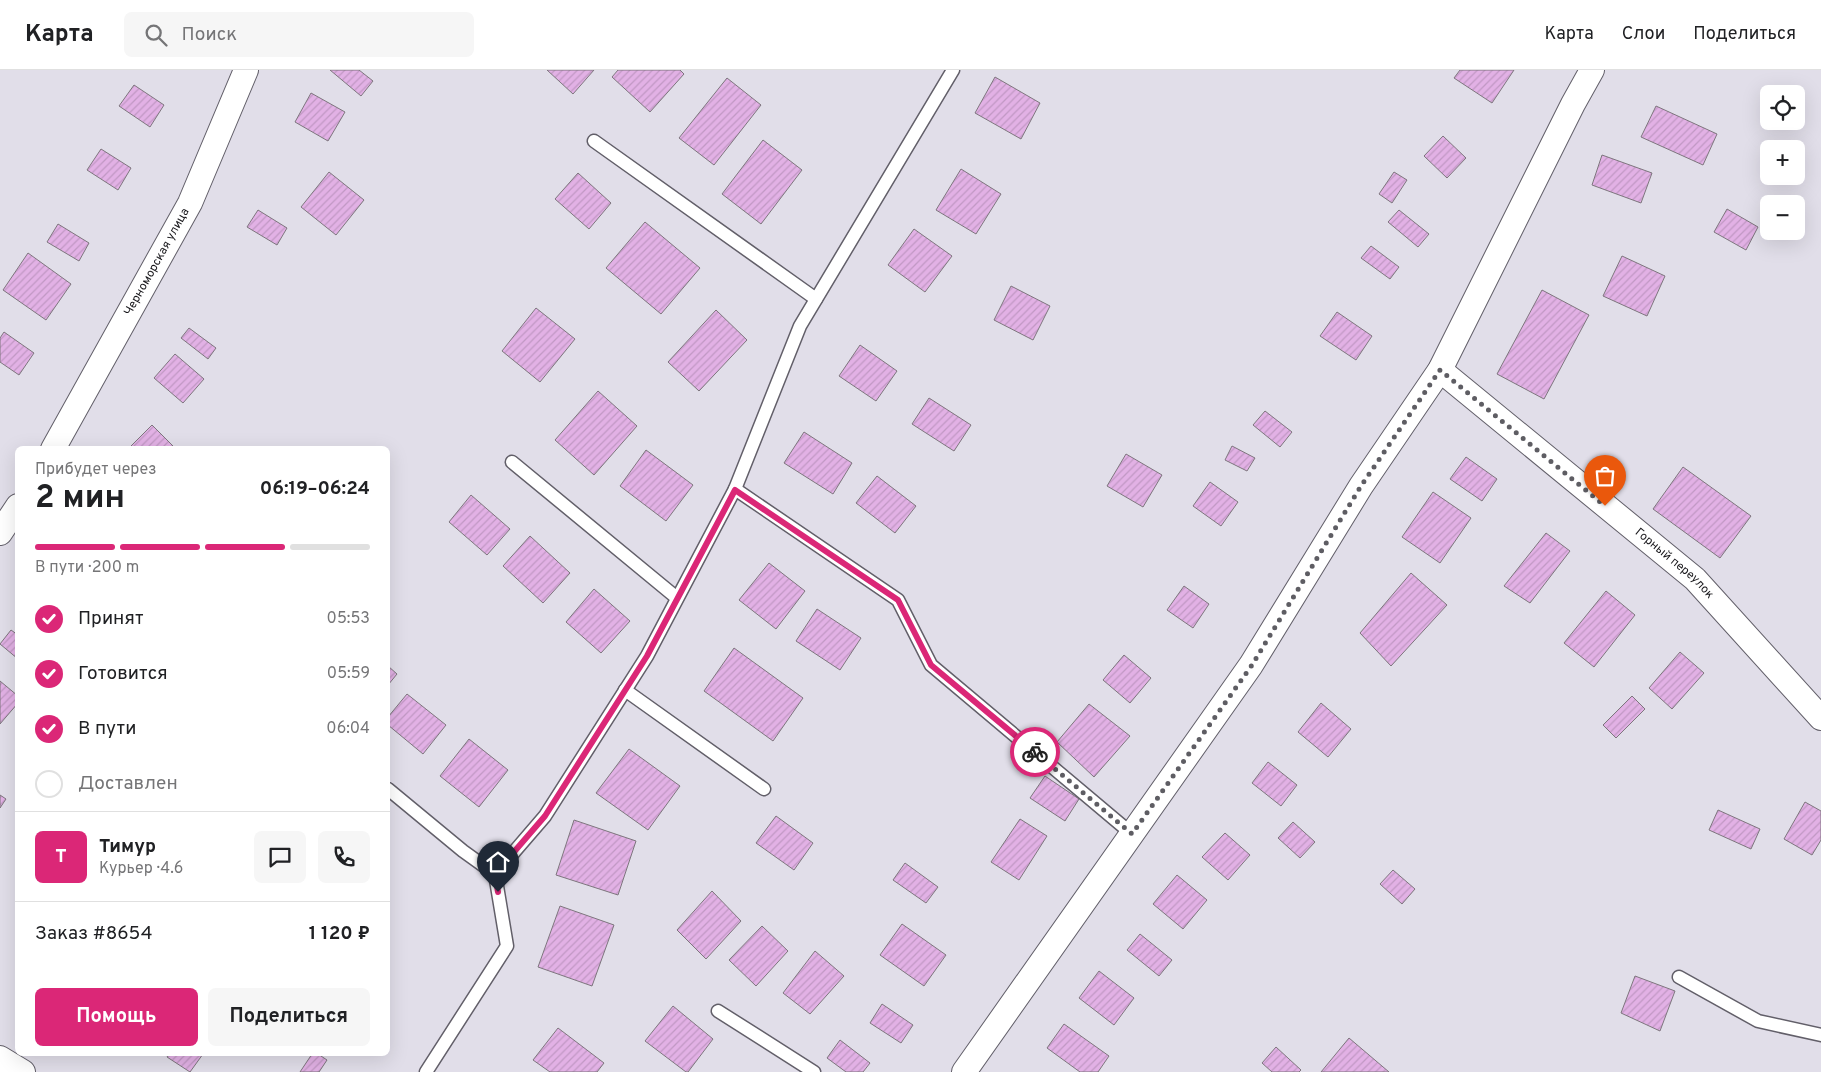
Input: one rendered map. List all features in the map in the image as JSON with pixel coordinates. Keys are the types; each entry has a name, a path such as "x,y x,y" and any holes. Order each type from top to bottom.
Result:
{"street":[{"name":"Черноморская улица","path":"56,446 190,204 246,70"},
{"path":"964,1072 1252,665 1361,486 1440,370 1573,104 1592,70"},
{"name":"Горный переулок","path":"1440,370 1695,580 1821,718"},
{"path":"0,533 15,510"},
{"path":"0,1058 23,1072"}],"lane":[{"path":"495,874 545,816 647,656 735,490 800,326 953,70"},
{"path":"594,140 816,299"},
{"path":"512,462 677,598"},
{"path":"735,490 898,600 931,665 1132,834"},
{"path":"625,690 764,789"},
{"path":"390,791 463,852 495,874 507,946 426,1072"},
{"path":"1679,977 1758,1022 1821,1035"},
{"path":"718,1011 814,1072"}],"building":[{"path":"330,70 359,70 373,81 361,96"},
{"path":"547,70 594,70 573,94"},
{"path":"618,70 680,70 684,74 650,112 612,77"},
{"path":"1460,70 1514,70 1492,103 1454,78"},
{"path":"995,77 1040,103 1021,139 975,113"},
{"path":"727,78 761,105 714,165 679,138"},
{"path":"134,85 164,105 150,127 119,106"},
{"path":"311,93 345,112 328,141 295,122"},
{"path":"1656,106 1717,134 1703,165 1641,137"},
{"path":"1443,136 1466,158 1447,178 1424,156"},
{"path":"763,140 802,170 761,224 722,194"},
{"path":"101,149 131,168 118,190 87,170"},
{"path":"1602,155 1652,173 1641,203 1592,185"},
{"path":"961,169 1001,194 976,234 936,210"},
{"path":"329,172 364,200 336,235 301,207"},
{"path":"1394,172 1407,180 1392,203 1379,194"},
{"path":"578,173 611,203 589,229 555,199"},
{"path":"1727,209 1758,227 1746,250 1714,232"},
{"path":"258,210 287,228 277,245 247,227"},
{"path":"1399,210 1429,234 1418,247 1388,222"},
{"path":"645,222 700,268 661,314 606,268"},
{"path":"58,224 89,243 79,261 47,242"},
{"path":"914,229 952,256 925,292 888,265"},
{"path":"1371,246 1399,267 1390,279 1361,258"},
{"path":"28,253 71,284 46,320 3,290"},
{"path":"1622,256 1665,276 1647,316 1603,296"},
{"path":"1011,286 1050,306 1033,340 994,320"},
{"path":"1542,290 1589,315 1544,399 1497,374"},
{"path":"536,308 575,339 540,382 502,351"},
{"path":"716,310 747,340 699,391 668,362"},
{"path":"1337,312 1372,336 1356,360 1320,336"},
{"path":"189,328 216,348 208,359 181,338"},
{"path":"4,332 34,353 19,375 0,362 0,338"},
{"path":"860,345 897,371 876,401 839,376"},
{"path":"175,354 204,379 183,403 154,378"},
{"path":"598,391 637,426 594,475 555,440"},
{"path":"929,398 971,425 954,451 912,424"},
{"path":"1265,411 1292,432 1280,447 1253,425"},
{"path":"152,425 173,446 131,446"},
{"path":"804,432 852,463 833,494 784,463"},
{"path":"1232,446 1255,458 1247,471 1225,460"},
{"path":"646,450 693,485 666,521 620,486"},
{"path":"1126,454 1162,475 1143,507 1107,486"},
{"path":"1466,457 1497,479 1482,501 1450,479"},
{"path":"1683,467 1751,516 1720,558 1653,509"},
{"path":"877,476 916,506 895,533 856,503"},
{"path":"1210,482 1238,502 1221,526 1193,506"},
{"path":"1433,492 1471,518 1440,563 1402,537"},
{"path":"471,495 510,529 487,555 449,522"},
{"path":"1546,533 1570,551 1530,603 1504,586"},
{"path":"530,536 570,573 543,603 503,566"},
{"path":"769,563 805,591 776,629 739,600"},
{"path":"1411,573 1447,605 1391,666 1360,633"},
{"path":"1184,586 1209,604 1193,628 1167,610"},
{"path":"594,589 630,621 601,653 566,622"},
{"path":"1606,591 1635,615 1594,667 1564,643"},
{"path":"817,609 861,638 840,670 796,641"},
{"path":"11,630 15,633 15,656 0,644"},
{"path":"734,648 803,698 773,741 704,691"},
{"path":"1680,652 1704,673 1672,709 1649,688"},
{"path":"1124,655 1151,678 1130,703 1103,680"},
{"path":"390,668 397,674 390,683"},
{"path":"0,681 15,694 15,706 0,724"},
{"path":"407,694 446,725 423,754 390,727 390,715"},
{"path":"1632,696 1645,709 1616,738 1603,725"},
{"path":"1321,703 1351,729 1328,757 1298,732"},
{"path":"1089,704 1130,736 1094,777 1057,742"},
{"path":"469,739 508,770 479,807 440,776"},
{"path":"629,749 680,786 648,830 596,793"},
{"path":"1268,762 1297,785 1281,806 1252,783"},
{"path":"1045,776 1079,799 1065,821 1030,798"},
{"path":"0,795 6,799 0,808"},
{"path":"1805,802 1821,811 1821,840 1812,855 1784,839"},
{"path":"1718,810 1760,829 1751,849 1709,830"},
{"path":"776,816 813,843 794,870 756,843"},
{"path":"1020,819 1047,836 1019,880 991,862"},
{"path":"574,820 636,841 618,895 556,875"},
{"path":"1293,822 1315,842 1300,858 1278,838"},
{"path":"1225,833 1250,855 1228,880 1202,857"},
{"path":"905,863 938,887 926,903 893,880"},
{"path":"1393,870 1415,889 1402,904 1380,884"},
{"path":"1177,875 1207,900 1183,929 1153,904"},
{"path":"712,891 741,921 706,959 677,930"},
{"path":"560,906 614,925 592,986 538,967"},
{"path":"902,924 946,955 924,986 880,955"},
{"path":"762,926 788,951 756,986 729,960"},
{"path":"1140,934 1172,960 1159,976 1127,950"},
{"path":"815,951 844,976 810,1014 783,993"},
{"path":"1099,971 1134,998 1114,1025 1079,998"},
{"path":"1635,976 1675,991 1660,1031 1621,1013"},
{"path":"882,1004 913,1025 901,1043 870,1023"},
{"path":"673,1006 713,1039 688,1072 645,1041"},
{"path":"1064,1024 1109,1056 1098,1072 1080,1072 1047,1048"},
{"path":"558,1028 604,1063 597,1072 550,1072 533,1060"},
{"path":"1349,1038 1389,1072 1321,1072"},
{"path":"840,1040 870,1063 863,1072 846,1072 827,1058"},
{"path":"1276,1047 1301,1070 1299,1072 1272,1072 1262,1063"},
{"path":"168,1056 202,1056 190,1072"},
{"path":"311,1056 321,1056 327,1060 319,1072 300,1072"}],"way so far":[{"path":"1035,752 1132,834 1252,665 1361,486 1440,370 1605,506"}],"route":[{"path":"498,892 495,874 545,816 647,656 735,490 898,600 931,665 1035,752"}]}
